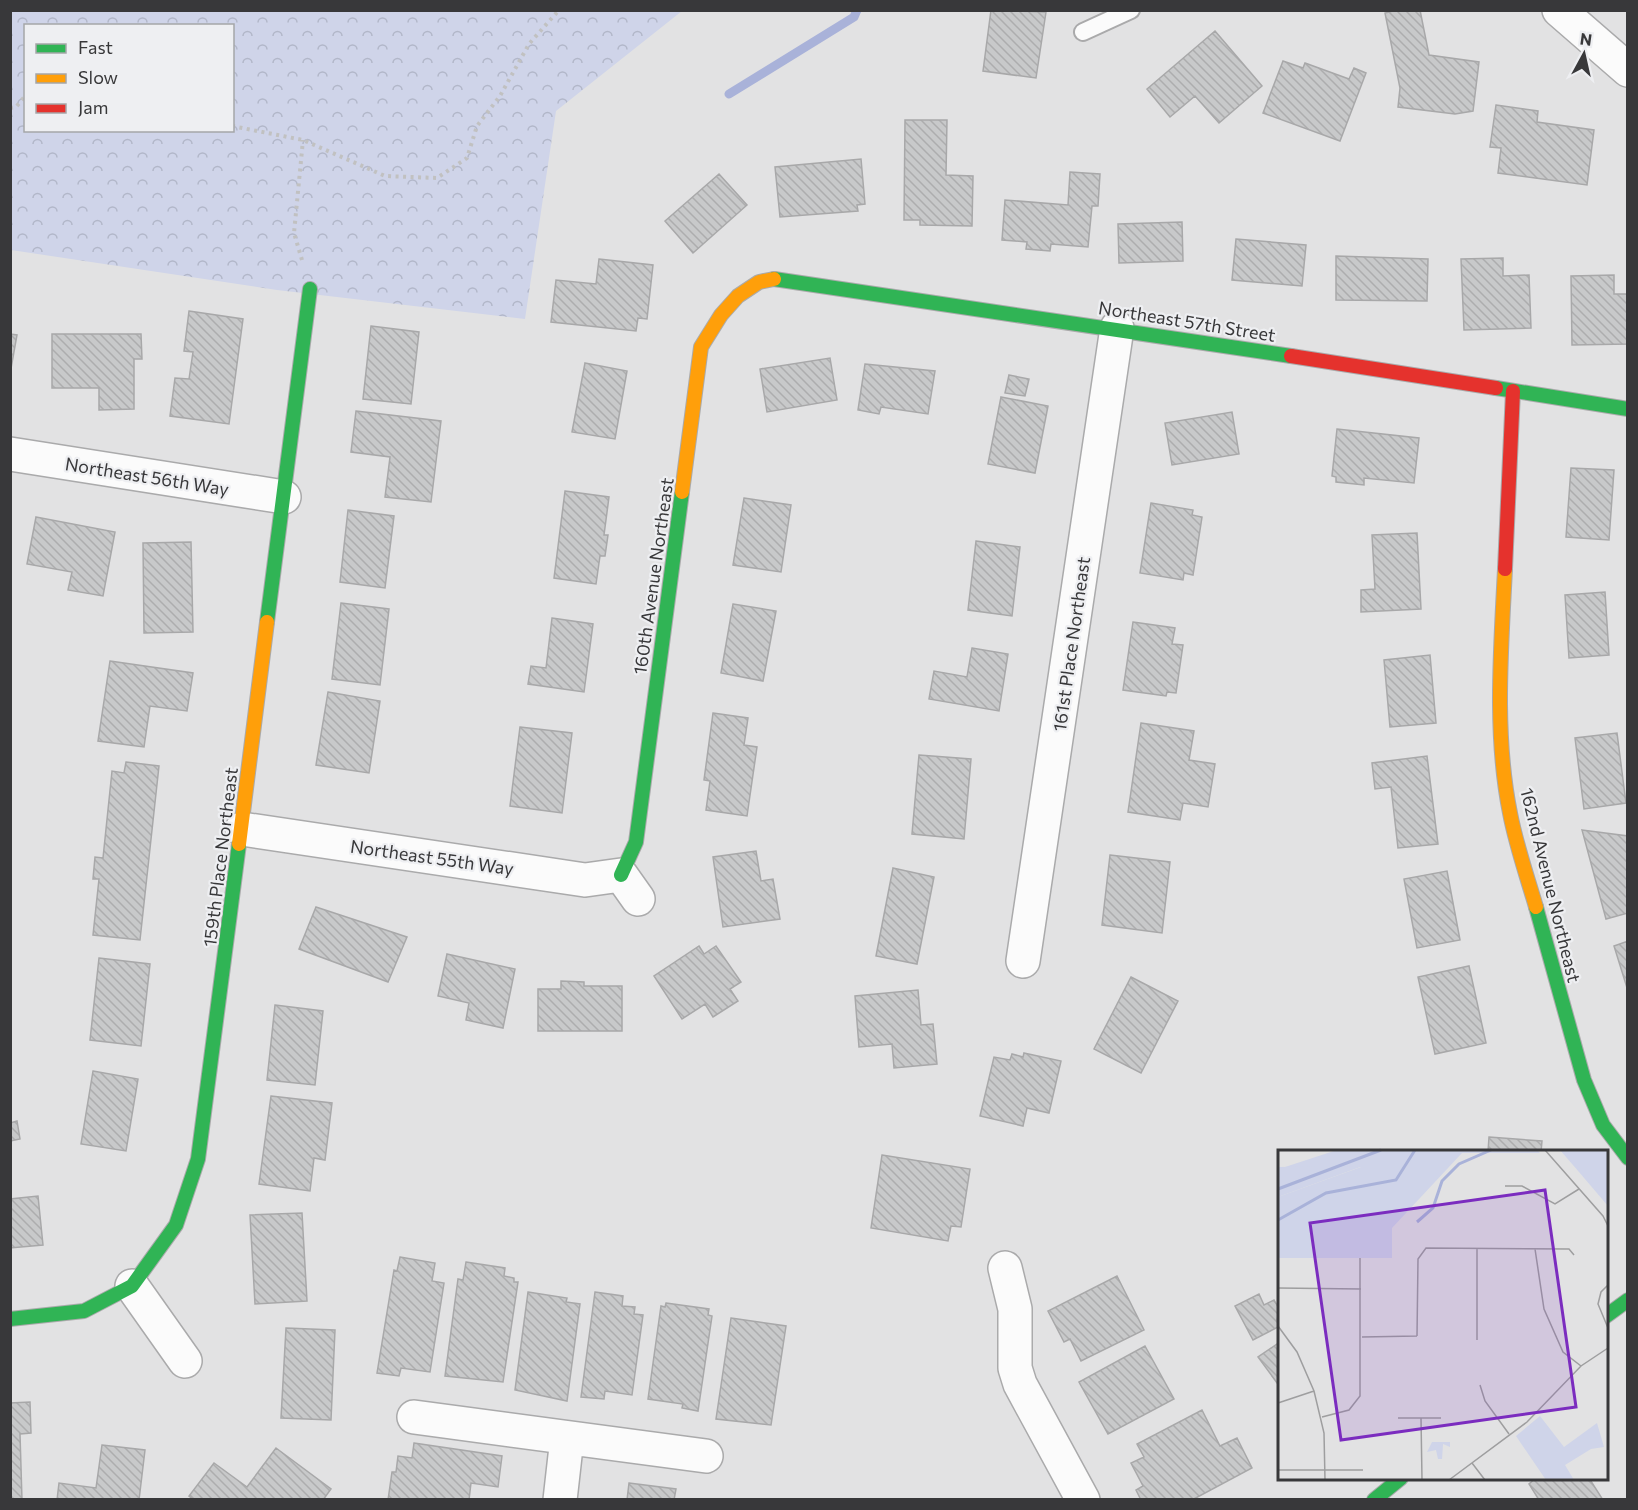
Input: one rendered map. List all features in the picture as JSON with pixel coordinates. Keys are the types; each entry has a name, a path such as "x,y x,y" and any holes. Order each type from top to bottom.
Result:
{"street":[{"path":"1558,10 1628,70"},
{"name":"Northeast 57th Street","path":"742,292 771,279 800,282 1118,328 1628,409"},
{"name":"159th Place Northeast","path":"10,1319 84,1311 132,1286 176,1226 198,1159 310,289"},
{"name":"160th Avenue Northeast","path":"630,887 701,347 718,317 742,292"},
{"name":"161st Place Northeast","path":"1023,961 1118,328"},
{"name":"162nd Avenue Northeast","path":"1513,391 1501,650 1502,755 1510,814 1584,1080 1603,1125 1628,1158"},
{"name":"Northeast 56th Way","path":"10,454 284,497"},
{"name":"Northeast 55th Way","path":"242,829 630,887"},
{"path":"1005,1269 1016,1309 1015,1368 1020,1384 1083,1500"},
{"path":"132,1286 185,1361"},
{"path":"1608,1315 1628,1300"},
{"path":"414,1417 706,1456"},
{"path":"560,1500 567,1438"},
{"path":"1374,1500 1400,1480"}],"lane":[{"path":"1083,32 1131,10"}],"path":[{"path":"234,126 303,140 385,176 437,178 467,158 477,126 500,96 529,44 558,10"},
{"path":"10,108 16,107 24,97"},
{"path":"303,140 294,233 310,289"}],"green space":[{"path":"10,11 682,11 556,111 525,319 277,290 11,250"}],"building":[{"path":"991,10 1046,12 1036,78 983,71"},
{"path":"1397,10 1420,10 1429,55 1479,62 1473,111 1455,114 1398,107 1400,88 1385,13"},
{"path":"1215,31 1262,86 1219,123 1195,96 1170,117 1147,89"},
{"path":"1283,61 1303,68 1305,63 1349,79 1354,68 1366,73 1340,141 1263,113"},
{"path":"1496,105 1538,111 1537,122 1594,130 1587,185 1498,173 1501,148 1490,147"},
{"path":"905,120 947,120 946,175 973,176 972,226 920,225 920,220 904,220"},
{"path":"861,159 865,204 857,205 858,211 780,217 775,167"},
{"path":"1070,172 1100,174 1098,206 1092,206 1088,247 1051,244 1050,251 1026,249 1027,242 1002,240 1005,200 1068,205"},
{"path":"719,174 747,205 693,253 665,221"},
{"path":"1182,222 1183,261 1119,263 1118,224"},
{"path":"1236,239 1306,245 1302,286 1232,280"},
{"path":"1336,256 1428,259 1427,301 1336,300"},
{"path":"1503,258 1503,276 1529,275 1531,328 1464,330 1461,259"},
{"path":"599,259 653,265 647,319 638,318 636,331 551,322 556,280 596,284"},
{"path":"1614,275 1614,294 1628,294 1628,344 1572,345 1571,276"},
{"path":"189,311 243,319 229,424 170,416 175,378 189,379 193,352 184,351"},
{"path":"371,326 419,332 411,404 363,399"},
{"path":"10,334 17,335 10,374"},
{"path":"52,334 141,334 142,359 134,359 134,409 99,410 99,388 52,388"},
{"path":"830,358 837,400 767,412 760,369"},
{"path":"585,363 627,371 615,439 572,432"},
{"path":"865,364 935,371 928,414 881,407 879,414 858,410"},
{"path":"1009,375 1029,379 1025,396 1005,393"},
{"path":"1001,397 1048,406 1035,473 988,464"},
{"path":"356,411 441,421 431,502 385,497 390,457 351,452"},
{"path":"1232,412 1239,454 1172,465 1165,423"},
{"path":"1337,429 1419,438 1414,483 1364,478 1364,485 1336,482 1336,477 1332,476"},
{"path":"1571,468 1614,470 1609,540 1566,537"},
{"path":"565,491 609,497 604,535 608,535 605,556 600,556 596,584 554,578"},
{"path":"744,498 791,505 781,572 733,565"},
{"path":"1151,503 1193,510 1192,515 1202,517 1193,575 1184,573 1183,580 1140,573"},
{"path":"348,510 394,516 385,588 340,582"},
{"path":"36,517 115,532 103,596 68,590 72,572 27,564"},
{"path":"1417,533 1421,609 1361,612 1361,590 1375,589 1372,535"},
{"path":"976,541 1020,547 1012,616 968,610"},
{"path":"191,542 193,632 144,633 143,543"},
{"path":"1605,592 1609,655 1569,658 1565,595"},
{"path":"341,603 389,609 380,685 332,679"},
{"path":"733,604 776,611 763,681 721,673"},
{"path":"552,618 593,624 584,692 528,684 531,666 546,668"},
{"path":"1133,622 1175,628 1172,644 1183,645 1176,693 1167,692 1166,696 1123,690"},
{"path":"972,648 1008,654 999,711 929,699 934,671 967,677"},
{"path":"1430,655 1436,723 1390,727 1384,660"},
{"path":"110,661 193,673 187,711 150,706 144,747 98,741"},
{"path":"328,692 380,701 369,773 316,765"},
{"path":"713,713 748,718 744,745 757,747 747,816 706,810 710,781 704,780"},
{"path":"1141,723 1194,731 1189,760 1215,764 1208,807 1183,803 1180,820 1128,812"},
{"path":"520,727 572,733 562,813 510,806"},
{"path":"1617,733 1626,803 1584,809 1575,738"},
{"path":"919,755 971,759 964,839 912,834"},
{"path":"1427,756 1438,844 1398,848 1391,787 1375,789 1372,763"},
{"path":"126,762 159,766 140,940 93,935 99,879 93,879 95,857 103,858 112,771 124,773"},
{"path":"1582,830 1628,836 1628,913 1606,919"},
{"path":"756,851 761,881 773,879 780,919 723,927 713,857"},
{"path":"1110,855 1170,862 1162,933 1102,925"},
{"path":"893,868 934,877 917,964 876,956"},
{"path":"1447,871 1460,940 1417,948 1404,879"},
{"path":"316,907 407,937 388,982 299,949"},
{"path":"1628,941 1628,991 1614,946"},
{"path":"699,946 704,954 716,946 741,982 730,989 738,1001 713,1017 705,1004 682,1019 654,976"},
{"path":"447,954 515,969 503,1028 466,1020 469,1003 438,996"},
{"path":"99,958 150,964 141,1046 90,1040"},
{"path":"1469,966 1486,1043 1435,1054 1418,977"},
{"path":"1131,977 1178,1001 1141,1073 1094,1049"},
{"path":"561,981 584,982 584,986 622,986 622,1031 538,1031 538,989 561,989"},
{"path":"918,990 921,1025 933,1024 937,1064 894,1068 892,1044 859,1047 855,996"},
{"path":"275,1005 323,1011 315,1085 267,1080"},
{"path":"1024,1053 1061,1061 1049,1113 1027,1108 1023,1126 980,1116 994,1057 1010,1060 1012,1054 1023,1057"},
{"path":"93,1071 138,1079 126,1151 81,1144"},
{"path":"271,1096 332,1103 325,1160 314,1158 310,1191 259,1184"},
{"path":"17,1121 20,1139 10,1141 10,1123"},
{"path":"1489,1137 1542,1141 1541,1150 1488,1150"},
{"path":"882,1155 970,1169 961,1227 951,1226 948,1241 871,1228"},
{"path":"38,1196 43,1245 10,1248 10,1199"},
{"path":"302,1213 307,1301 255,1304 250,1215"},
{"path":"400,1257 435,1263 432,1281 444,1283 430,1372 401,1368 399,1376 377,1373 394,1270 397,1271"},
{"path":"466,1262 505,1268 504,1276 514,1278 514,1282 518,1282 503,1382 445,1376 458,1279 463,1280"},
{"path":"1117,1276 1144,1330 1081,1361 1070,1339 1064,1342 1048,1311"},
{"path":"528,1292 567,1298 566,1302 580,1304 567,1401 515,1390"},
{"path":"595,1292 623,1296 622,1306 635,1307 634,1314 643,1315 632,1395 605,1391 604,1399 581,1397"},
{"path":"1259,1294 1264,1305 1274,1300 1278,1307 1278,1327 1253,1340 1235,1306"},
{"path":"666,1303 709,1309 708,1315 712,1316 698,1411 682,1408 683,1404 648,1399 661,1306 665,1307"},
{"path":"731,1318 786,1326 771,1425 716,1419"},
{"path":"286,1328 335,1330 331,1420 281,1418"},
{"path":"1278,1343 1278,1384 1258,1357"},
{"path":"1145,1346 1174,1399 1108,1434 1079,1382"},
{"path":"30,1402 31,1433 20,1434 22,1500 10,1500 10,1403"},
{"path":"1202,1410 1220,1446 1237,1438 1252,1468 1192,1500 1141,1500 1136,1490 1143,1486 1131,1463 1144,1457 1137,1444"},
{"path":"414,1443 502,1456 498,1487 471,1483 469,1500 388,1500 392,1472 396,1472 398,1456 412,1458"},
{"path":"102,1445 145,1450 139,1500 57,1500 59,1483 96,1488"},
{"path":"276,1448 331,1489 323,1500 194,1500 189,1496 214,1463 247,1487"},
{"path":"1534,1480 1590,1480 1603,1500 1539,1500 1529,1484"},
{"path":"629,1483 676,1489 674,1500 627,1500"}],"waterway":[{"path":"729,94 854,17 857,10"}],"traffic: fast":[{"path":"774,279 1291,356"},
{"path":"267,622 310,289"},
{"path":"1496,388 1628,409"},
{"path":"621,875 636,842 682,492"},
{"path":"10,1319 84,1311 132,1286 176,1225 198,1159 239,844"},
{"path":"1536,907 1584,1080 1603,1125 1628,1158"},
{"path":"1608,1315 1628,1300"},
{"path":"1374,1500 1399,1480"}],"traffic: slow":[{"path":"682,492 701,347 721,315 738,296 759,282 774,279"},
{"path":"1505,569 1500,691 1502,753 1512,825 1536,907"},
{"path":"239,844 267,622"}],"traffic: jam":[{"path":"1291,356 1496,388"},
{"path":"1505,569 1513,391"}]}
